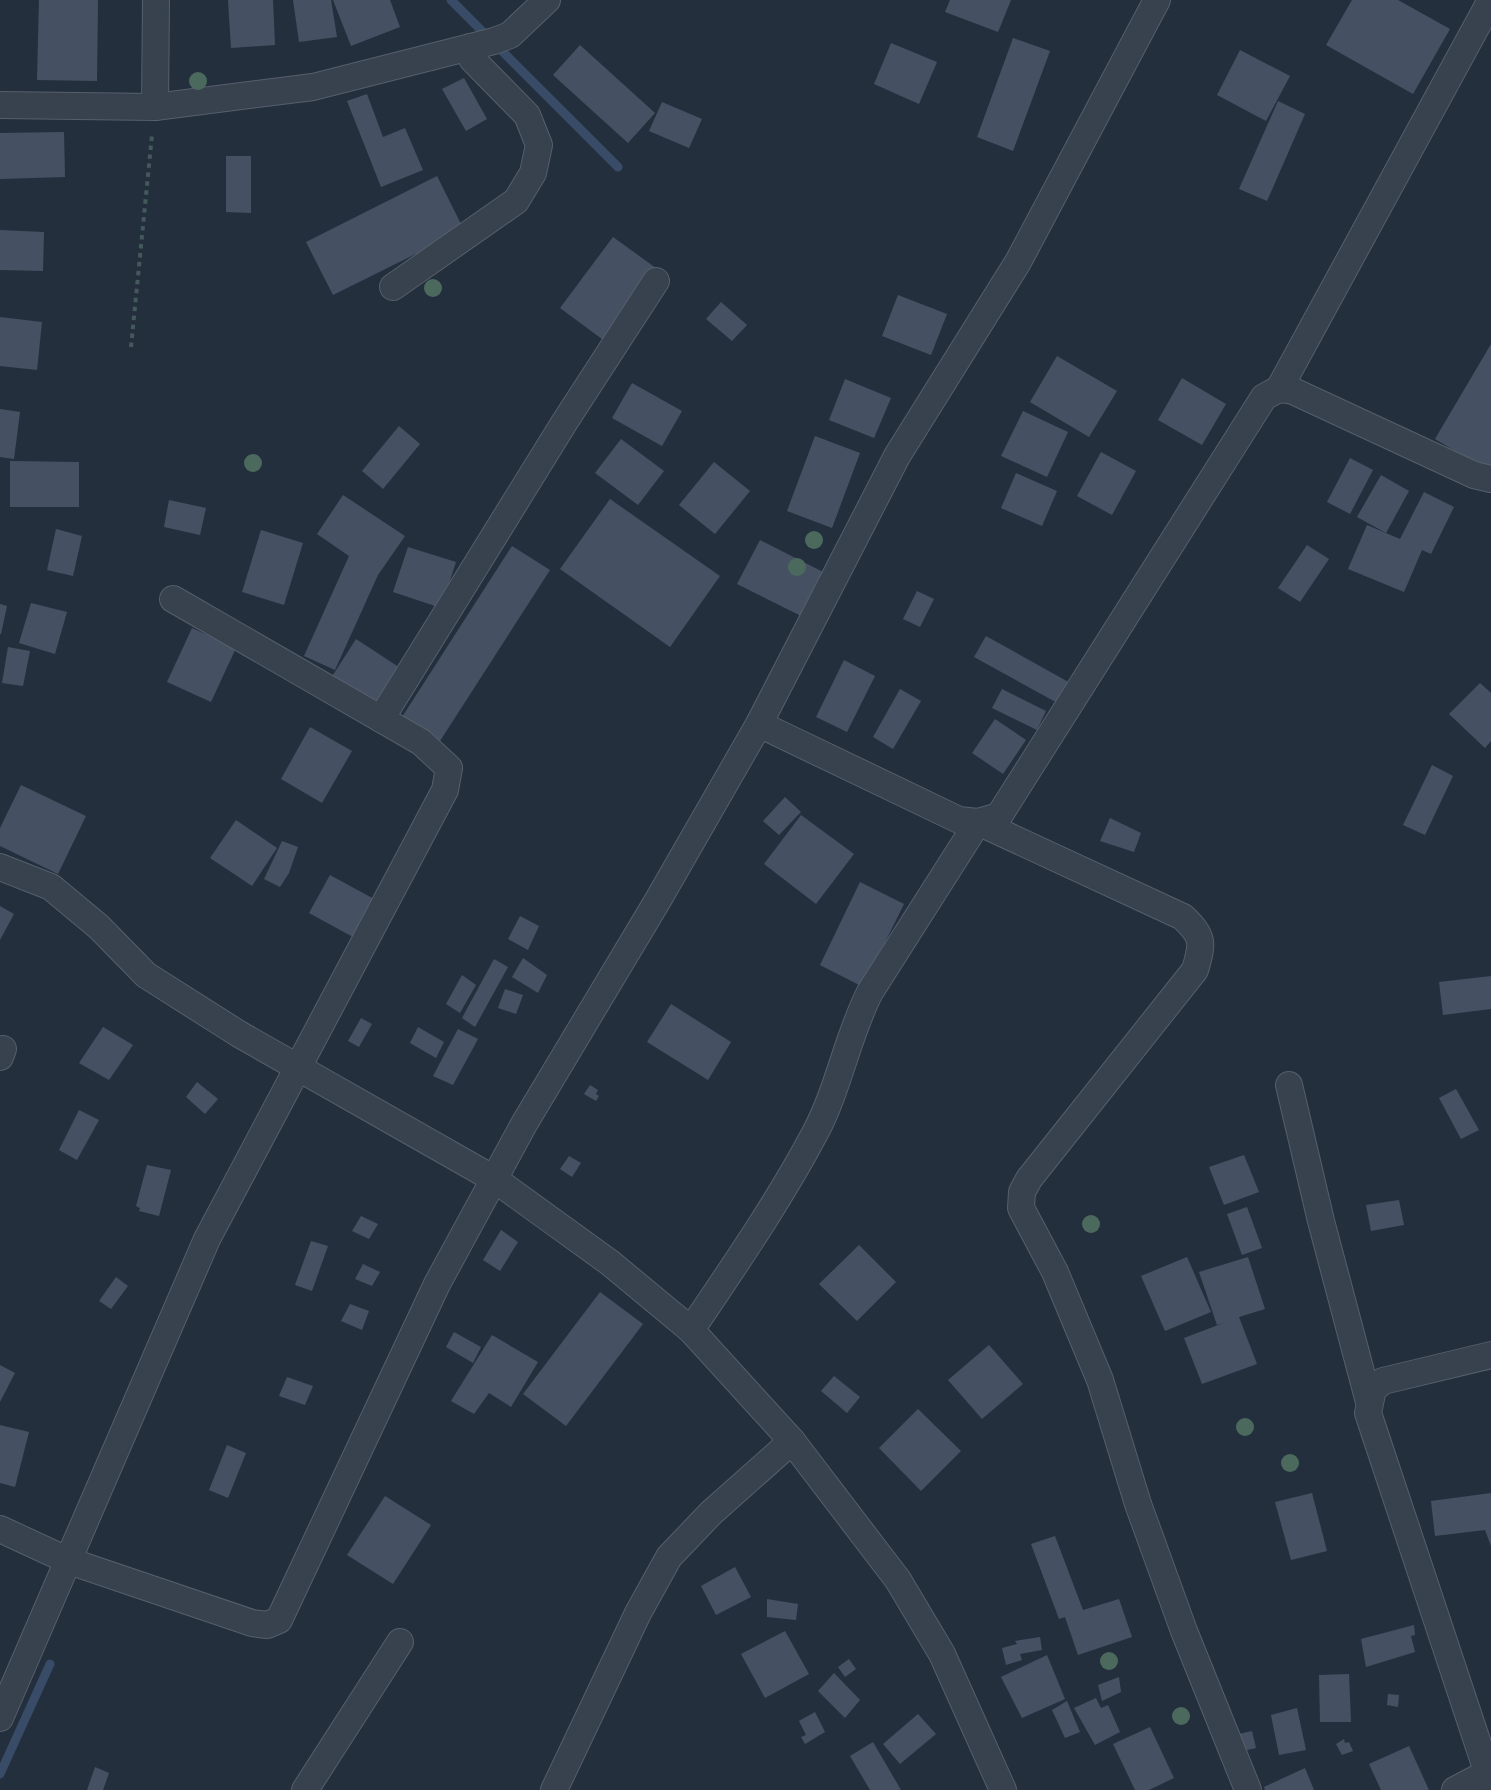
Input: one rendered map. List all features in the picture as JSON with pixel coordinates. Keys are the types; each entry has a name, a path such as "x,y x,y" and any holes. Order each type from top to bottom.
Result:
{"street":[{"path":"155,107 156,0"},
{"path":"0,105 155,107 313,87 510,35 547,0"},
{"path":"0,1529 69,1561 252,1623 267,1625 279,1620 436,1284 494,1179 759,724 897,456 1018,262 1157,0"},
{"path":"691,1330 746,1249 815,1132 828,1107 859,1014 870,992 978,822 999,816 1014,796 1264,397 1279,389 1491,0"},
{"path":"393,287 516,201 533,173 539,145 527,115 472,59 470,47"},
{"path":"381,719 564,423 656,281"},
{"path":"1279,389 1293,391 1473,475 1491,478"},
{"path":"0,1718 207,1239 445,790 449,768 421,742 173,599"},
{"path":"759,724 959,820 978,822 1183,917 1198,931 1202,947 1195,970 1029,1179 1022,1192 1021,1208 1055,1272 1100,1380 1138,1504 1184,1631 1248,1790"},
{"path":"0,867 51,887 99,927 146,975 299,1069 494,1179 609,1262 691,1330 792,1441 898,1580 942,1654 1003,1790"},
{"path":"1289,1085 1321,1221 1369,1402"},
{"path":"1455,1790 1490,1776 1368,1413 1373,1389 1383,1381 1491,1355"},
{"path":"554,1790 647,1593 669,1557 711,1513 792,1441"},
{"path":"305,1790 400,1642"}],"path":[{"path":"131,347 155,107"}],"building":[{"path":"39,0 98,0 97,81 37,80"},
{"path":"228,0 273,0 275,45 231,48"},
{"path":"293,0 331,0 337,37 299,42"},
{"path":"333,0 390,0 400,27 351,46"},
{"path":"950,0 1011,0 998,32 945,12"},
{"path":"1352,0 1398,0 1450,29 1413,94 1326,45"},
{"path":"1013,38 1050,51 1013,151 977,137"},
{"path":"891,43 937,62 919,104 874,84"},
{"path":"580,45 655,113 628,143 553,75"},
{"path":"1240,50 1290,76 1266,121 1217,95"},
{"path":"464,78 487,119 466,131 442,89"},
{"path":"367,94 383,137 405,128 423,170 381,187 347,101"},
{"path":"1278,101 1305,114 1267,201 1239,189"},
{"path":"662,102 702,119 689,148 649,131"},
{"path":"64,132 65,177 0,179 0,133"},
{"path":"226,156 251,156 251,213 226,212"},
{"path":"437,176 464,230 333,295 306,242"},
{"path":"0,230 44,232 43,271 0,270"},
{"path":"613,237 660,271 606,342 560,308"},
{"path":"898,295 947,314 931,355 882,336"},
{"path":"721,302 747,325 732,341 706,319"},
{"path":"0,317 42,322 37,370 0,366"},
{"path":"1491,344 1491,473 1435,439"},
{"path":"1057,356 1117,391 1089,437 1030,402"},
{"path":"1182,378 1226,404 1202,445 1158,420"},
{"path":"845,379 891,398 874,438 829,420"},
{"path":"632,383 682,411 662,446 612,418"},
{"path":"0,409 20,412 14,459 0,457"},
{"path":"1023,411 1068,432 1047,477 1001,456"},
{"path":"399,426 420,444 383,489 362,471"},
{"path":"815,436 860,453 832,528 787,511"},
{"path":"621,439 664,471 638,505 595,473"},
{"path":"1101,452 1136,471 1112,515 1077,496"},
{"path":"1350,458 1373,470 1350,514 1327,502"},
{"path":"10,461 79,462 79,507 10,507"},
{"path":"714,462 750,491 715,534 679,505"},
{"path":"1016,473 1057,491 1042,526 1001,508"},
{"path":"1381,475 1409,491 1386,533 1357,517"},
{"path":"1424,492 1454,507 1431,554 1422,550 1404,592 1348,569 1367,525 1400,539"},
{"path":"343,495 405,536 378,575 335,670 304,656 349,556 317,534"},
{"path":"610,499 720,576 670,647 560,569"},
{"path":"169,500 206,508 200,535 164,527"},
{"path":"56,529 82,536 73,576 47,570"},
{"path":"261,530 303,543 284,605 242,592"},
{"path":"760,540 833,577 811,621 737,584"},
{"path":"1307,545 1329,559 1300,602 1278,588"},
{"path":"512,546 550,570 440,741 402,717"},
{"path":"408,547 456,562 441,608 393,592"},
{"path":"917,591 934,599 920,627 903,619"},
{"path":"31,603 67,612 55,654 19,643"},
{"path":"0,604 7,606 1,634 0,634"},
{"path":"192,628 236,648 211,702 167,682"},
{"path":"986,636 1072,684 1061,705 974,657"},
{"path":"356,639 408,673 383,712 331,678"},
{"path":"8,647 30,651 23,686 2,683"},
{"path":"844,660 875,676 847,732 816,717"},
{"path":"1480,683 1491,693 1491,741 1485,748 1449,714"},
{"path":"900,689 921,701 893,749 873,737"},
{"path":"1002,689 1046,711 1037,730 992,708"},
{"path":"995,719 1026,740 1003,774 972,753"},
{"path":"310,727 352,751 322,803 281,779"},
{"path":"1432,765 1453,776 1425,835 1403,825"},
{"path":"21,785 86,816 58,874 0,846 0,828"},
{"path":"785,797 801,812 779,835 763,821"},
{"path":"801,815 854,854 816,904 764,864"},
{"path":"1110,818 1141,833 1134,852 1100,841"},
{"path":"236,820 277,848 252,886 210,858"},
{"path":"282,841 298,847 289,873 280,887 264,879"},
{"path":"330,875 374,899 353,937 309,913"},
{"path":"860,882 904,904 863,987 820,965"},
{"path":"0,906 14,914 0,940"},
{"path":"520,916 539,926 528,950 508,939"},
{"path":"523,958 547,975 538,993 512,977"},
{"path":"494,959 508,967 475,1027 462,1018"},
{"path":"462,975 476,985 460,1013 446,1004"},
{"path":"1491,976 1491,1009 1443,1015 1439,982"},
{"path":"505,989 523,995 516,1014 498,1008"},
{"path":"671,1004 731,1042 708,1080 647,1042"},
{"path":"361,1018 372,1024 359,1047 348,1041"},
{"path":"103,1027 133,1045 109,1080 79,1063"},
{"path":"418,1027 444,1042 436,1058 410,1043"},
{"path":"458,1029 478,1039 453,1085 433,1076"},
{"path":"197,1082 218,1099 205,1114 186,1097"},
{"path":"590,1085 598,1090 596,1094 599,1096 596,1101 584,1094"},
{"path":"1456,1089 1479,1130 1461,1139 1439,1098"},
{"path":"79,1110 99,1120 77,1160 59,1150"},
{"path":"1244,1155 1259,1192 1224,1205 1209,1167"},
{"path":"569,1156 581,1163 572,1177 560,1169"},
{"path":"147,1165 171,1170 159,1216 139,1211 140,1208 136,1206"},
{"path":"1399,1200 1404,1225 1371,1231 1366,1205"},
{"path":"1247,1207 1262,1248 1242,1255 1227,1214"},
{"path":"361,1216 378,1224 369,1239 352,1231"},
{"path":"501,1230 518,1242 500,1271 483,1260"},
{"path":"311,1241 328,1246 312,1291 295,1285"},
{"path":"859,1245 896,1282 857,1321 819,1284"},
{"path":"1187,1257 1211,1312 1165,1331 1141,1276"},
{"path":"1248,1257 1265,1309 1239,1317 1257,1364 1202,1384 1184,1338 1226,1322 1217,1325 1199,1272"},
{"path":"363,1264 380,1272 372,1286 355,1279"},
{"path":"116,1277 128,1286 111,1309 99,1301"},
{"path":"600,1292 643,1324 566,1426 523,1394"},
{"path":"350,1304 369,1311 362,1330 341,1321"},
{"path":"454,1332 481,1347 473,1363 446,1347"},
{"path":"492,1335 538,1362 511,1407 489,1393 474,1414 451,1401"},
{"path":"989,1345 1023,1384 982,1419 948,1380"},
{"path":"0,1365 15,1373 0,1402"},
{"path":"834,1376 860,1397 847,1413 821,1391"},
{"path":"287,1377 313,1386 305,1405 279,1396"},
{"path":"918,1409 961,1451 921,1491 879,1448"},
{"path":"0,1425 29,1432 15,1487 0,1483"},
{"path":"227,1445 246,1453 228,1498 209,1490"},
{"path":"1312,1493 1327,1551 1291,1560 1275,1502"},
{"path":"1491,1493 1491,1546 1485,1530 1435,1536 1431,1501"},
{"path":"385,1496 431,1525 393,1584 347,1555"},
{"path":"1055,1536 1083,1610 1119,1599 1132,1637 1078,1655 1065,1617 1059,1619 1031,1544"},
{"path":"735,1567 751,1597 716,1615 701,1586"},
{"path":"767,1599 798,1604 796,1620 767,1617"},
{"path":"1414,1625 1415,1635 1411,1636 1415,1652 1366,1667 1361,1639"},
{"path":"785,1631 809,1674 765,1698 741,1654"},
{"path":"1040,1637 1042,1650 1020,1654 1022,1660 1006,1665 1002,1648 1017,1644 1015,1641"},
{"path":"1047,1655 1065,1699 1022,1718 1001,1677"},
{"path":"849,1659 856,1669 845,1677 838,1667"},
{"path":"834,1673 860,1700 845,1718 818,1691"},
{"path":"1349,1674 1351,1722 1320,1722 1319,1675"},
{"path":"1119,1677 1121,1692 1102,1701 1098,1685"},
{"path":"1388,1694 1399,1695 1398,1707 1387,1705"},
{"path":"1096,1698 1101,1708 1108,1705 1120,1732 1095,1745 1074,1708"},
{"path":"1067,1701 1080,1732 1065,1738 1052,1710"},
{"path":"1297,1708 1306,1750 1279,1755 1271,1715"},
{"path":"815,1712 825,1732 805,1744 801,1737 806,1735 799,1721"},
{"path":"918,1714 936,1734 900,1764 883,1744"},
{"path":"1150,1727 1174,1778 1149,1790 1135,1790 1113,1744"},
{"path":"1252,1731 1256,1748 1243,1751 1239,1734"},
{"path":"1344,1739 1345,1743 1349,1742 1353,1751 1342,1755 1336,1744"},
{"path":"873,1742 901,1790 870,1790 850,1756"},
{"path":"1409,1746 1429,1790 1381,1790 1369,1764"},
{"path":"95,1767 109,1773 103,1790 87,1790"},
{"path":"1305,1768 1314,1790 1265,1790 1264,1787"}],"waterway":[{"path":"451,0 618,167"},
{"path":"0,1774 50,1664"}]}
